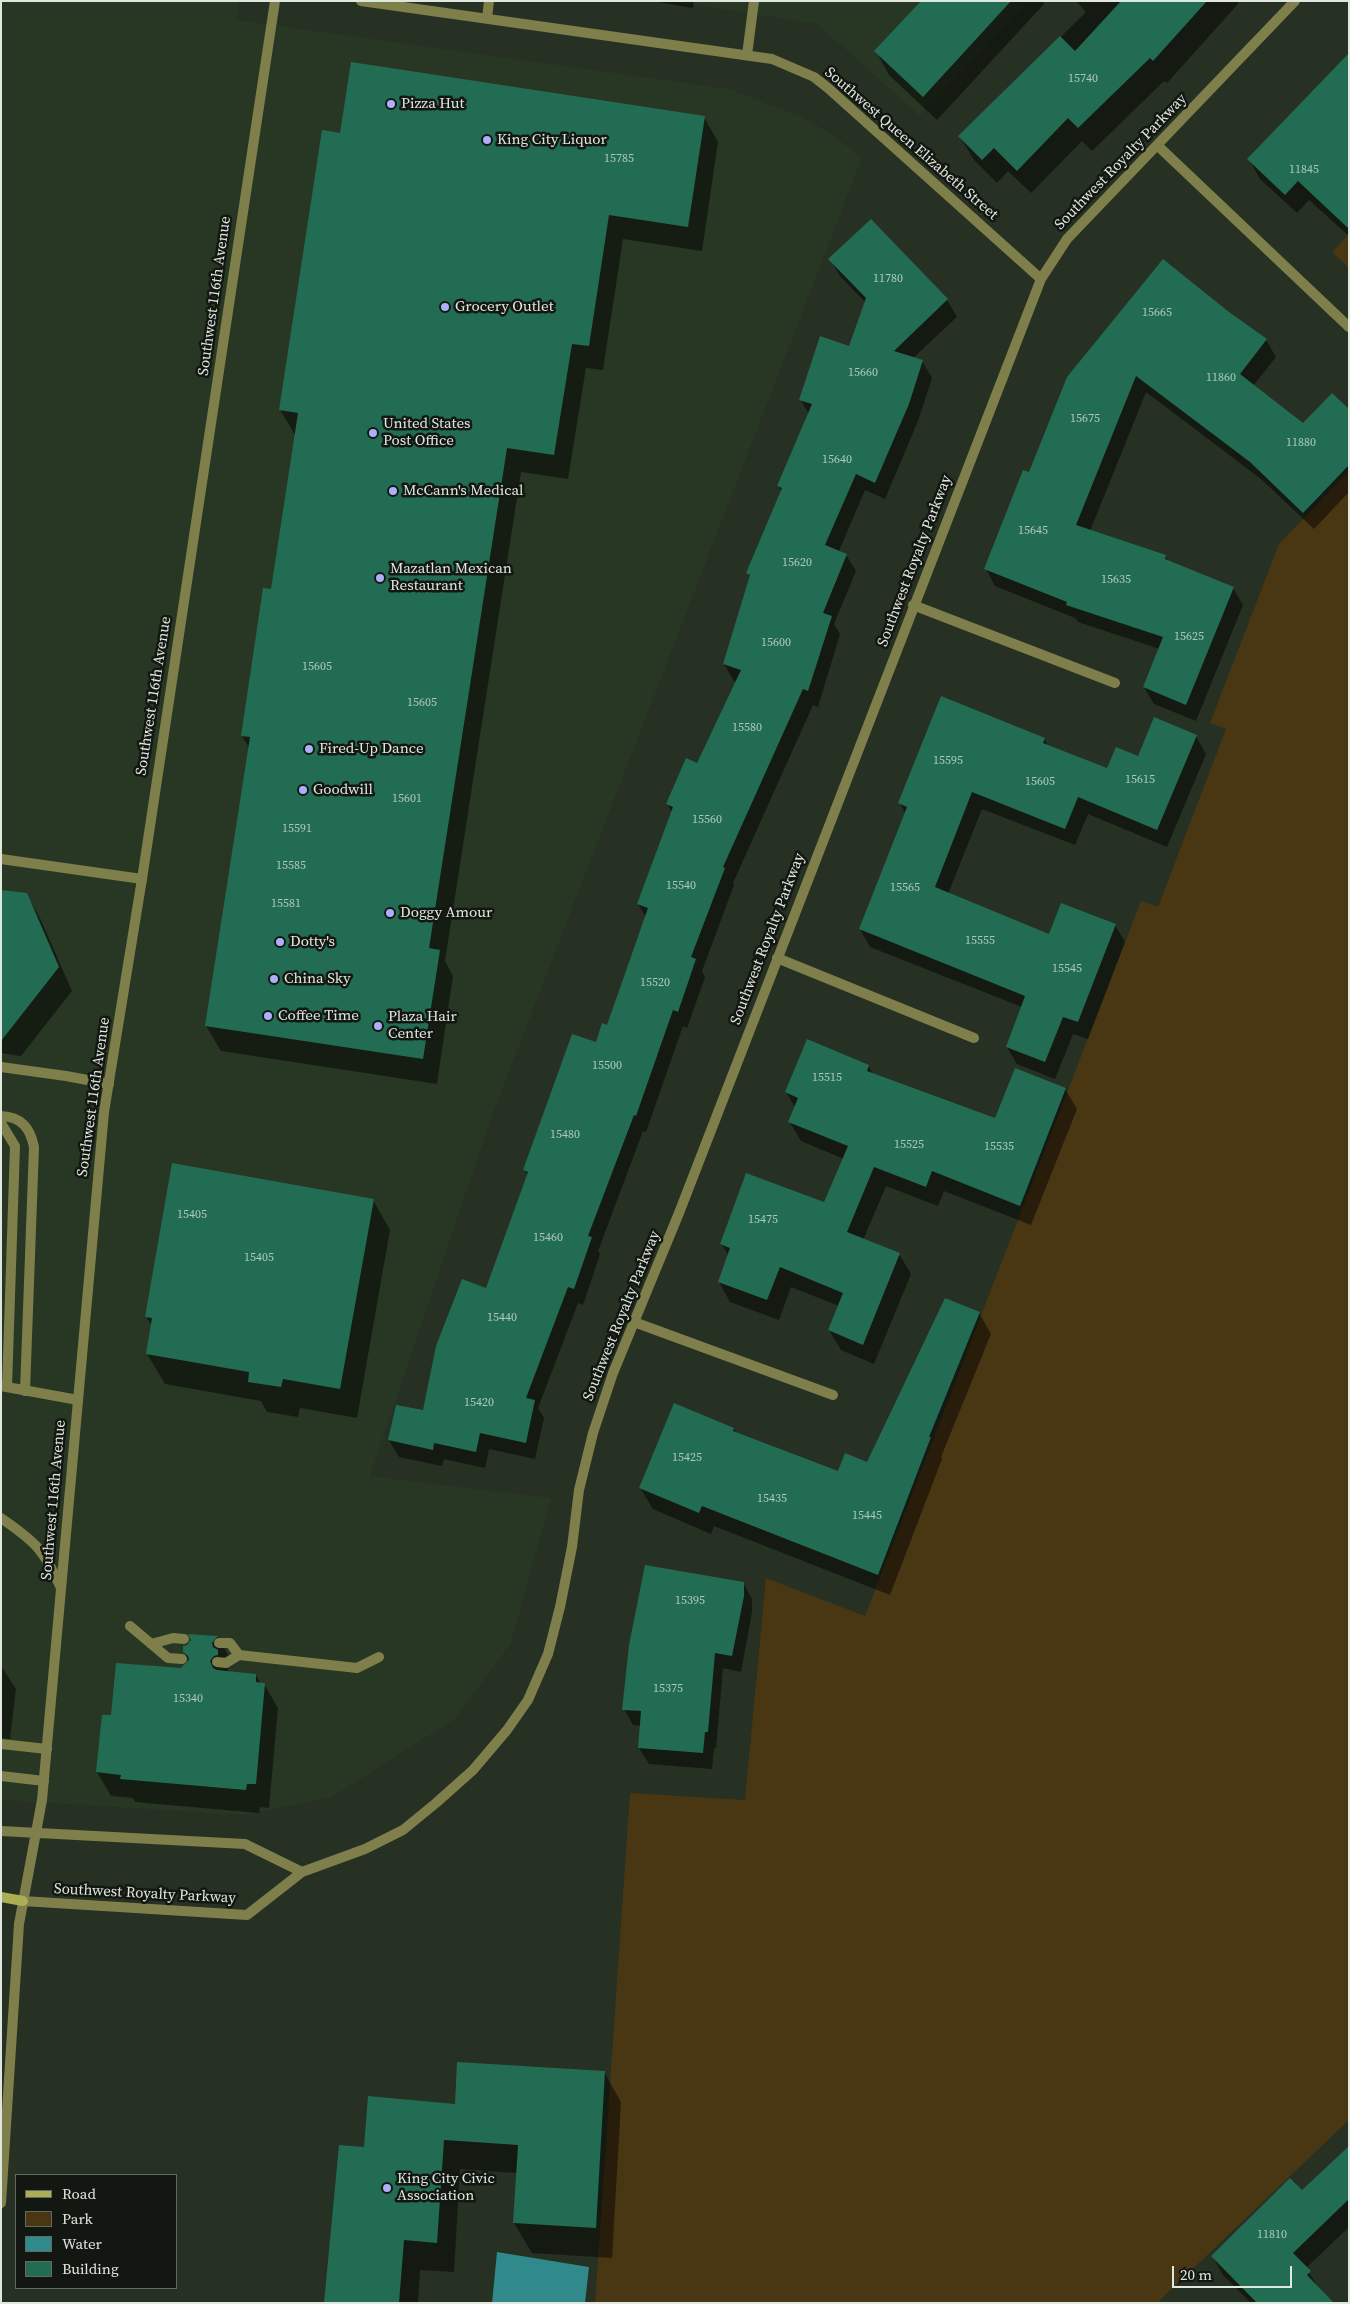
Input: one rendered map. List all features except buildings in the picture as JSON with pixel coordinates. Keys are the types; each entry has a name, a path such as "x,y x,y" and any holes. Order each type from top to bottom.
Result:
{"street":[{"name":"Southwest 116th Avenue","path":"1,2203 19,1924 44,1782 104,1112 142,879 275,1"},
{"name":"Southwest Queen Elizabeth Street","path":"361,1 772,59 814,77 856,112 1040,279"},
{"path":"487,18 489,1"},
{"path":"747,55 754,1"},
{"name":"Southwest Royalty Parkway","path":"1,1897 23,1901 247,1915 302,1872 365,1849 402,1830 473,1770 507,1730 528,1700 548,1654 572,1547 579,1490 593,1433 612,1373 679,1212 1040,279 1067,239 1295,1"},
{"path":"1157,145 1349,327"},
{"path":"913,605 1115,683"},
{"path":"1,859 142,879"},
{"path":"776,958 974,1038"},
{"path":"1,1067 109,1084"},
{"path":"1,1116 12,1116 27,1127 31,1133 34,1147 25,1390"},
{"path":"1,1123 15,1146 4,1387 78,1400"},
{"path":"634,1322 833,1396"},
{"path":"1,1518 38,1546 48,1561 61,1588"},
{"path":"130,1626 168,1658 182,1659"},
{"path":"151,1644 173,1638 184,1639"},
{"path":"219,1642 230,1644 239,1655"},
{"path":"217,1662 226,1663 239,1655 357,1668 379,1657"},
{"path":"1,1744 47,1749"},
{"path":"1,1776 44,1782"},
{"path":"1,1831 245,1844 302,1872"}],"shaded area":[{"path":"1,1 239,1 237,20 729,89 802,117 833,135 862,158 493,1113 370,1476 551,1498 511,1643 455,1719 332,1797 246,1815 1,1800"},
{"path":"670,1 1030,1 920,116 817,24"}],"green space":[{"path":"1349,234 1349,268 1332,252"},
{"path":"1349,471 1349,2120 1157,2303 595,2303 630,1793 745,1800 766,1578 865,1616 1141,901 1158,907 1226,729 1210,723 1279,544"}],"water":[{"path":"497,2252 589,2267 585,2303 492,2303"}],"place":[{"name":"Pizza Hut","path":"391,104"},
{"name":"King City Liquor","path":"487,140"},
{"name":"Grocery Outlet","path":"445,307"},
{"name":"United States Post Office","path":"373,433"},
{"name":"McCann's Medical","path":"393,491"},
{"name":"Mazatlan Mexican Restaurant","path":"380,578"},
{"name":"Fired-Up Dance","path":"309,749"},
{"name":"Goodwill","path":"303,790"},
{"name":"Doggy Amour","path":"390,913"},
{"name":"Dotty's","path":"280,942"},
{"name":"China Sky","path":"274,979"},
{"name":"Coffee Time","path":"268,1016"},
{"name":"Plaza Hair Center","path":"378,1026"},
{"name":"King City Civic Association","path":"387,2188"}]}
